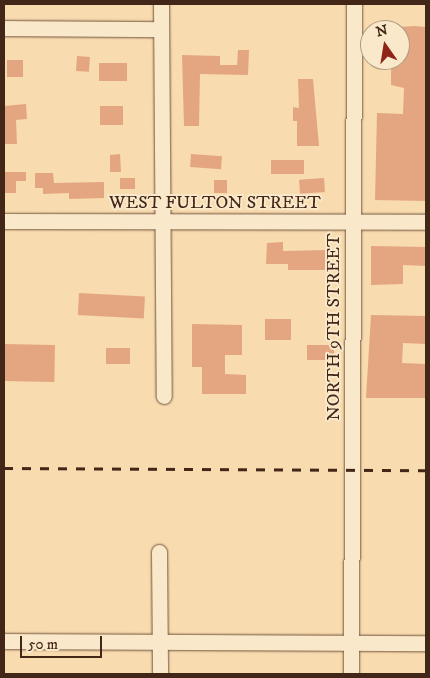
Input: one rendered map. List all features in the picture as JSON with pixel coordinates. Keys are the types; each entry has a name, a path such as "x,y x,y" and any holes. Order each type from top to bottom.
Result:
{"street":[{"path":"161,4 164,396"},
{"name":"NORTH 9TH STREET","path":"351,674 354,4"},
{"path":"4,28 161,29"},
{"name":"WEST FULTON STREET","path":"4,220 426,222"},
{"path":"159,552 160,674"},
{"path":"4,641 426,643"}],"building":[{"path":"410,26 426,27 426,201 375,200 377,113 403,114 404,88 391,85 391,70 410,70"},
{"path":"238,50 249,50 248,75 200,74 199,126 184,126 182,55 220,56 220,65 237,65"},
{"path":"77,56 90,57 89,72 76,71"},
{"path":"7,60 23,60 23,77 7,77"},
{"path":"99,63 127,63 127,81 99,81"},
{"path":"298,79 313,79 319,146 297,146 297,121 293,121 293,107 299,108"},
{"path":"26,104 27,119 16,120 17,144 4,144 4,106"},
{"path":"100,106 123,106 123,125 100,125"},
{"path":"120,154 121,172 110,172 110,155"},
{"path":"191,154 222,156 221,169 190,167"},
{"path":"271,160 304,160 304,174 271,174"},
{"path":"4,172 26,172 26,181 16,181 16,193 4,193"},
{"path":"35,173 53,173 54,183 104,182 104,198 69,199 69,193 43,194 43,188 35,188"},
{"path":"120,178 135,178 135,189 120,189"},
{"path":"324,178 325,192 300,194 299,180"},
{"path":"214,180 227,180 227,193 214,193"},
{"path":"283,242 283,251 326,250 326,270 288,270 288,264 266,264 267,243"},
{"path":"371,246 426,247 426,266 403,265 403,284 371,285"},
{"path":"79,293 145,296 144,318 78,315"},
{"path":"371,315 426,316 426,344 403,343 402,363 426,364 426,398 366,398"},
{"path":"265,319 291,319 291,340 265,340"},
{"path":"192,324 242,325 242,355 225,355 225,374 246,375 246,394 202,394 202,367 192,367"},
{"path":"4,344 55,345 54,382 4,381"},
{"path":"307,345 334,345 334,360 307,360"},
{"path":"106,348 130,348 130,364 106,364"}],"railway":[{"path":"4,468 426,470"}]}
